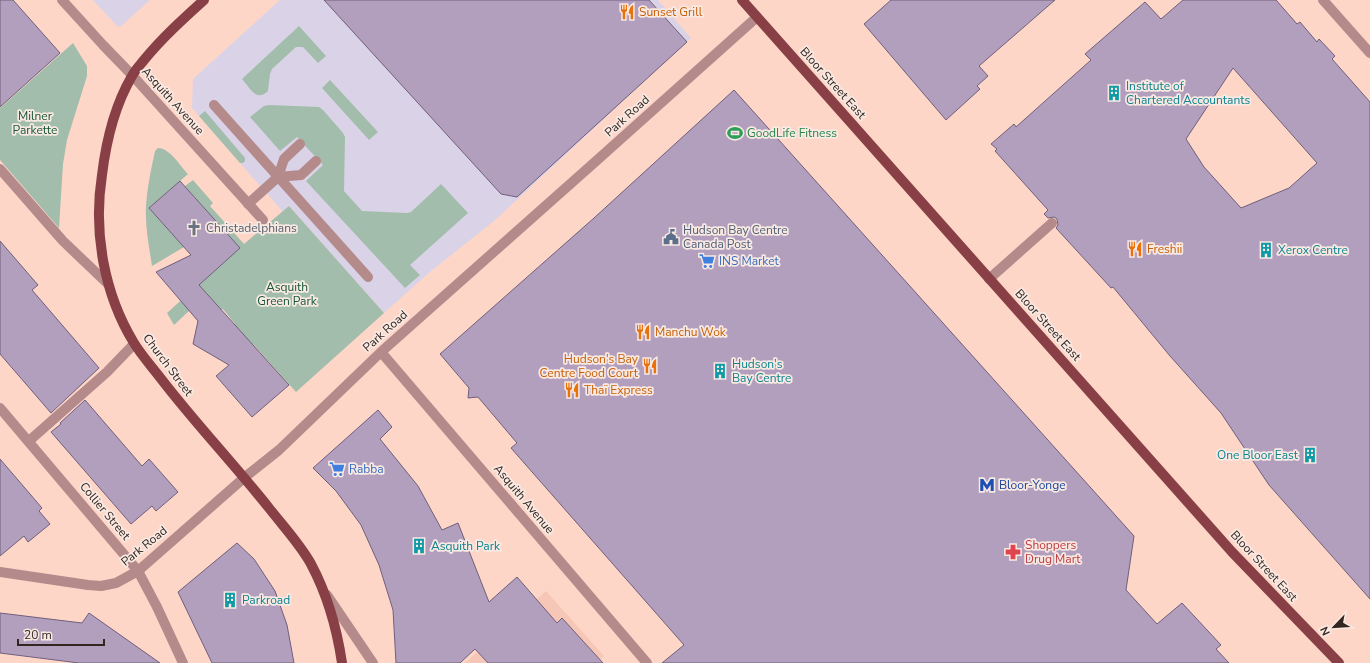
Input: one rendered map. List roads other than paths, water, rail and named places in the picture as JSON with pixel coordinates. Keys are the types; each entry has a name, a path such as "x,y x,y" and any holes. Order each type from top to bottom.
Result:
{"main road":[{"name":"Church Street","path":"204,0 154,48 132,75 121,99 113,122 104,157 99,192 98,220 108,284 119,313 134,344 176,398 245,477 293,538 310,563 323,590 339,644 342,663"},
{"name":"Bloor Street East","path":"742,0 1232,552 1339,663"}],"street":[{"name":"Asquith Avenue","path":"62,0 263,220"},
{"path":"1326,1 1370,53"},
{"name":"Park Road","path":"0,572 101,586 116,583 138,571 245,477 279,450 381,352 757,17"},
{"path":"214,105 368,277"},
{"path":"248,204 278,177 284,159 300,144"},
{"path":"278,177 301,175 316,161"},
{"path":"0,169 63,241 108,284"},
{"path":"990,279 1052,223"},
{"path":"29,441 107,372 134,344"},
{"name":"Asquith Avenue","path":"381,352 647,663"},
{"name":"Collier Street","path":"0,408 138,571 157,607 183,663"},
{"path":"323,590 373,663"}],"place":[{"name":"Sunset Grill","path":"627,12"},
{"name":"Institute of Chartered Accountants","path":"1114,93"},
{"name":"GoodLife Fitness","path":"735,133"},
{"name":"Christadelphians","path":"194,228"},
{"name":"Hudson Bay Centre Canada Post","path":"671,237"},
{"name":"Freshii","path":"1135,249"},
{"name":"Xerox Centre","path":"1266,250"},
{"name":"INS Market","path":"707,261"},
{"name":"Manchu Wok","path":"643,332"},
{"name":"Hudson's Bay Centre Food Court","path":"650,366"},
{"name":"Hudson's Bay Centre","path":"720,371"},
{"name":"Thaï Express","path":"572,390"},
{"name":"One Bloor East","path":"1310,455"},
{"name":"Rabba","path":"337,469"},
{"name":"Bloor-Yonge","path":"987,485"},
{"name":"Asquith Park","path":"419,546"},
{"name":"Shoppers Drug Mart","path":"1013,552"},
{"name":"Parkroad","path":"230,600"}],"park label":[{"name":"Milner Parkette","path":"35,123"},
{"name":"Asquith Green Park","path":"287,294"}]}
